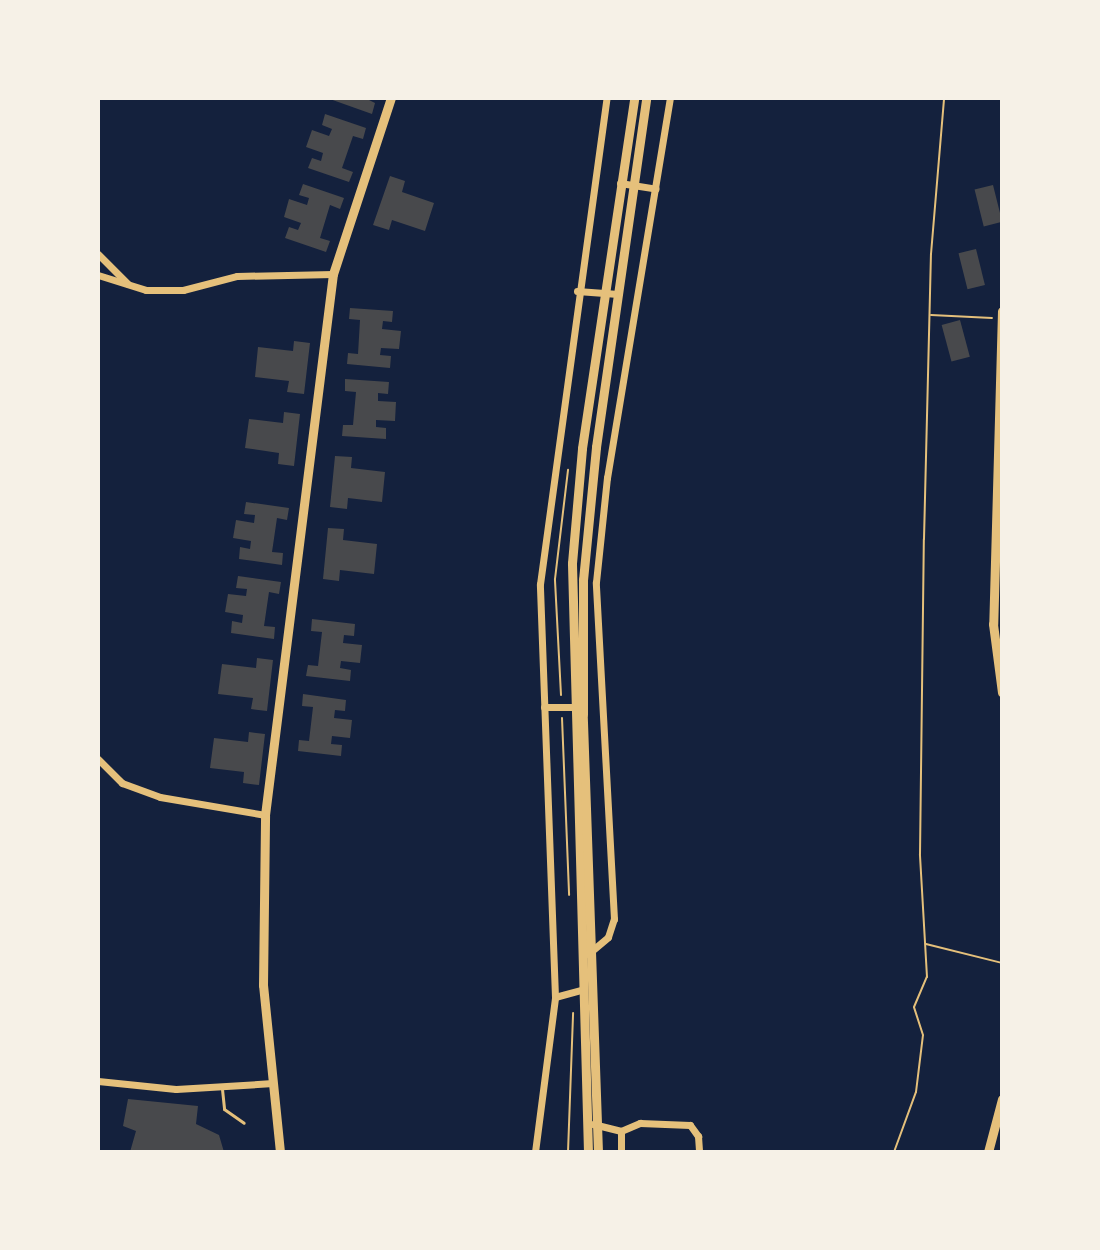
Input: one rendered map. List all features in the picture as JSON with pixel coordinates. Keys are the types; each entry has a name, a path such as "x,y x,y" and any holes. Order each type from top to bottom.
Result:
{"street":[{"path":"280,1152 263,985 265,815 333,274 391,98"},
{"path":"535,1152 555,997 540,584 577,291 607,98"},
{"path":"588,1152 592,1124 589,987 578,707 582,448 634,98"},
{"path":"578,580 646,98"},
{"path":"588,955 608,937 614,919 596,582 607,478 670,98"},
{"path":"620,183 656,189"},
{"path":"98,254 129,285"},
{"path":"98,275 129,285 183,290 237,276 333,274"},
{"path":"577,291 618,294"},
{"path":"1002,311 993,624 1002,692"},
{"path":"578,580 596,582"},
{"path":"544,707 578,707"},
{"path":"99,762 122,783 160,797 265,815"},
{"path":"555,997 589,987"},
{"path":"98,1081 222,1089 273,1083"},
{"path":"988,1152 1002,1099"},
{"path":"592,1124 621,1131 640,1123 690,1125 698,1136 699,1152"},
{"path":"592,1124 598,1152"},
{"path":"621,1131 621,1152"}],"lane":[{"path":"222,1089 224,1109 244,1123"}],"path":[{"path":"894,1152 916,1092 923,1052 914,1007 927,977 920,854 930,315 944,98"},
{"path":"930,315 1001,318"},
{"path":"925,943 1002,963"}],"building":[{"path":"327,98 365,98 375,103 372,114"},
{"path":"325,114 366,128 363,139 353,136 342,168 353,172 349,182 308,168 312,158 321,161 323,153 306,147 312,130 329,136 332,129 322,125"},
{"path":"390,176 405,181 402,192 434,203 425,231 392,220 389,230 373,225"},
{"path":"303,184 344,198 340,209 330,205 320,238 330,241 326,252 285,238 289,227 298,230 301,223 284,217 289,199 307,205 309,198 299,195"},
{"path":"993,185 1002,222 984,226 975,190"},
{"path":"976,249 985,285 967,289 959,253"},
{"path":"350,308 393,311 392,322 383,321 382,329 401,331 399,349 381,348 380,355 391,356 390,368 347,364 348,353 358,354 360,320 349,319"},
{"path":"960,320 970,357 951,362 942,325"},
{"path":"294,341 310,343 304,394 287,392 289,381 255,377 258,347 293,351"},
{"path":"345,379 389,382 388,394 378,393 378,401 396,402 395,421 376,420 376,427 386,428 386,439 342,436 343,425 353,425 356,392 345,391"},
{"path":"284,412 300,414 294,466 278,464 279,453 245,448 249,419 283,423"},
{"path":"335,456 352,457 351,468 385,472 382,502 348,498 347,509 330,507"},
{"path":"246,502 289,508 287,520 277,518 272,552 283,553 282,565 239,559 240,547 250,549 251,541 233,538 236,520 254,523 255,515 244,514"},
{"path":"328,528 344,529 343,540 377,544 374,574 340,570 339,581 323,579"},
{"path":"238,576 281,582 279,594 269,592 264,626 275,627 274,639 231,633 232,621 242,623 243,615 225,612 228,594 246,596 247,589 236,588"},
{"path":"312,619 355,624 354,636 344,635 343,643 362,645 360,663 341,661 340,668 351,670 350,681 306,676 308,665 318,666 322,632 311,631"},
{"path":"257,658 273,660 267,711 251,709 253,698 218,694 222,664 256,668"},
{"path":"303,694 346,700 345,711 335,710 334,718 352,720 350,738 332,736 331,744 342,745 341,756 298,751 299,740 309,741 313,707 302,706"},
{"path":"249,732 265,734 259,785 243,783 244,772 210,768 214,738 248,742"},
{"path":"128,1099 198,1106 196,1124 219,1135 224,1152 130,1152 136,1131 123,1126"}]}
